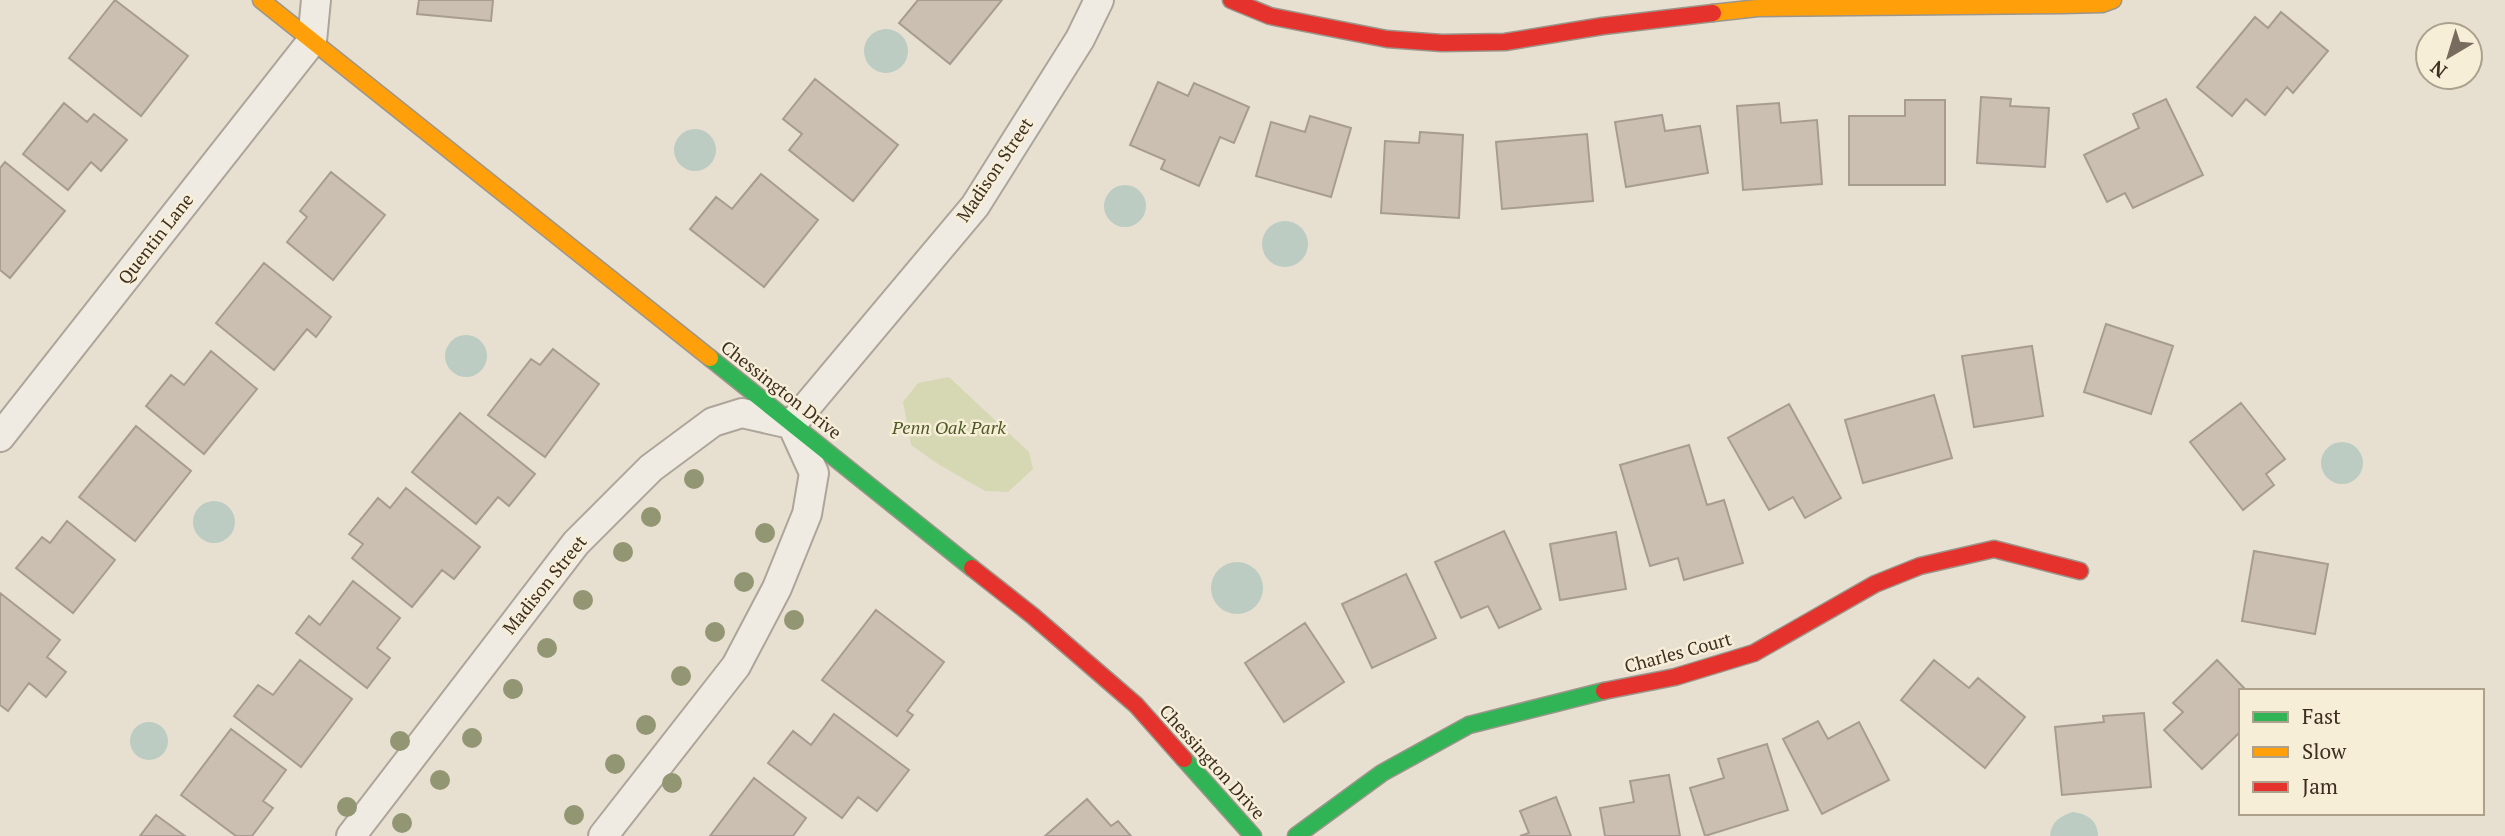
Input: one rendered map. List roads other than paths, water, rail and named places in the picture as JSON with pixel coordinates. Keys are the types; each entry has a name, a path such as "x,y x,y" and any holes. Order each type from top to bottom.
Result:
{"street":[{"name":"Chessington Drive","path":"261,0 1033,616 1136,705 1253,836"},
{"path":"312,41 316,0"},
{"name":"Madison Street","path":"351,836 576,543 651,468 713,422 742,413 792,424 975,206 1080,39 1098,0"},
{"path":"1231,0 1270,16 1387,39 1442,43 1505,41 1601,13 1758,8 2102,4 2113,0"},
{"name":"Quentin Lane","path":"0,437 312,41"},
{"path":"603,836 736,666 777,588 807,514 814,473 792,424"},
{"name":"Charles Court","path":"1296,836 1382,774 1469,725 1586,695 1675,677 1754,653 1875,584 1920,566 1994,549 2080,571"}],"park label":[{"name":"Penn Oak Park","path":"949,428"}]}
